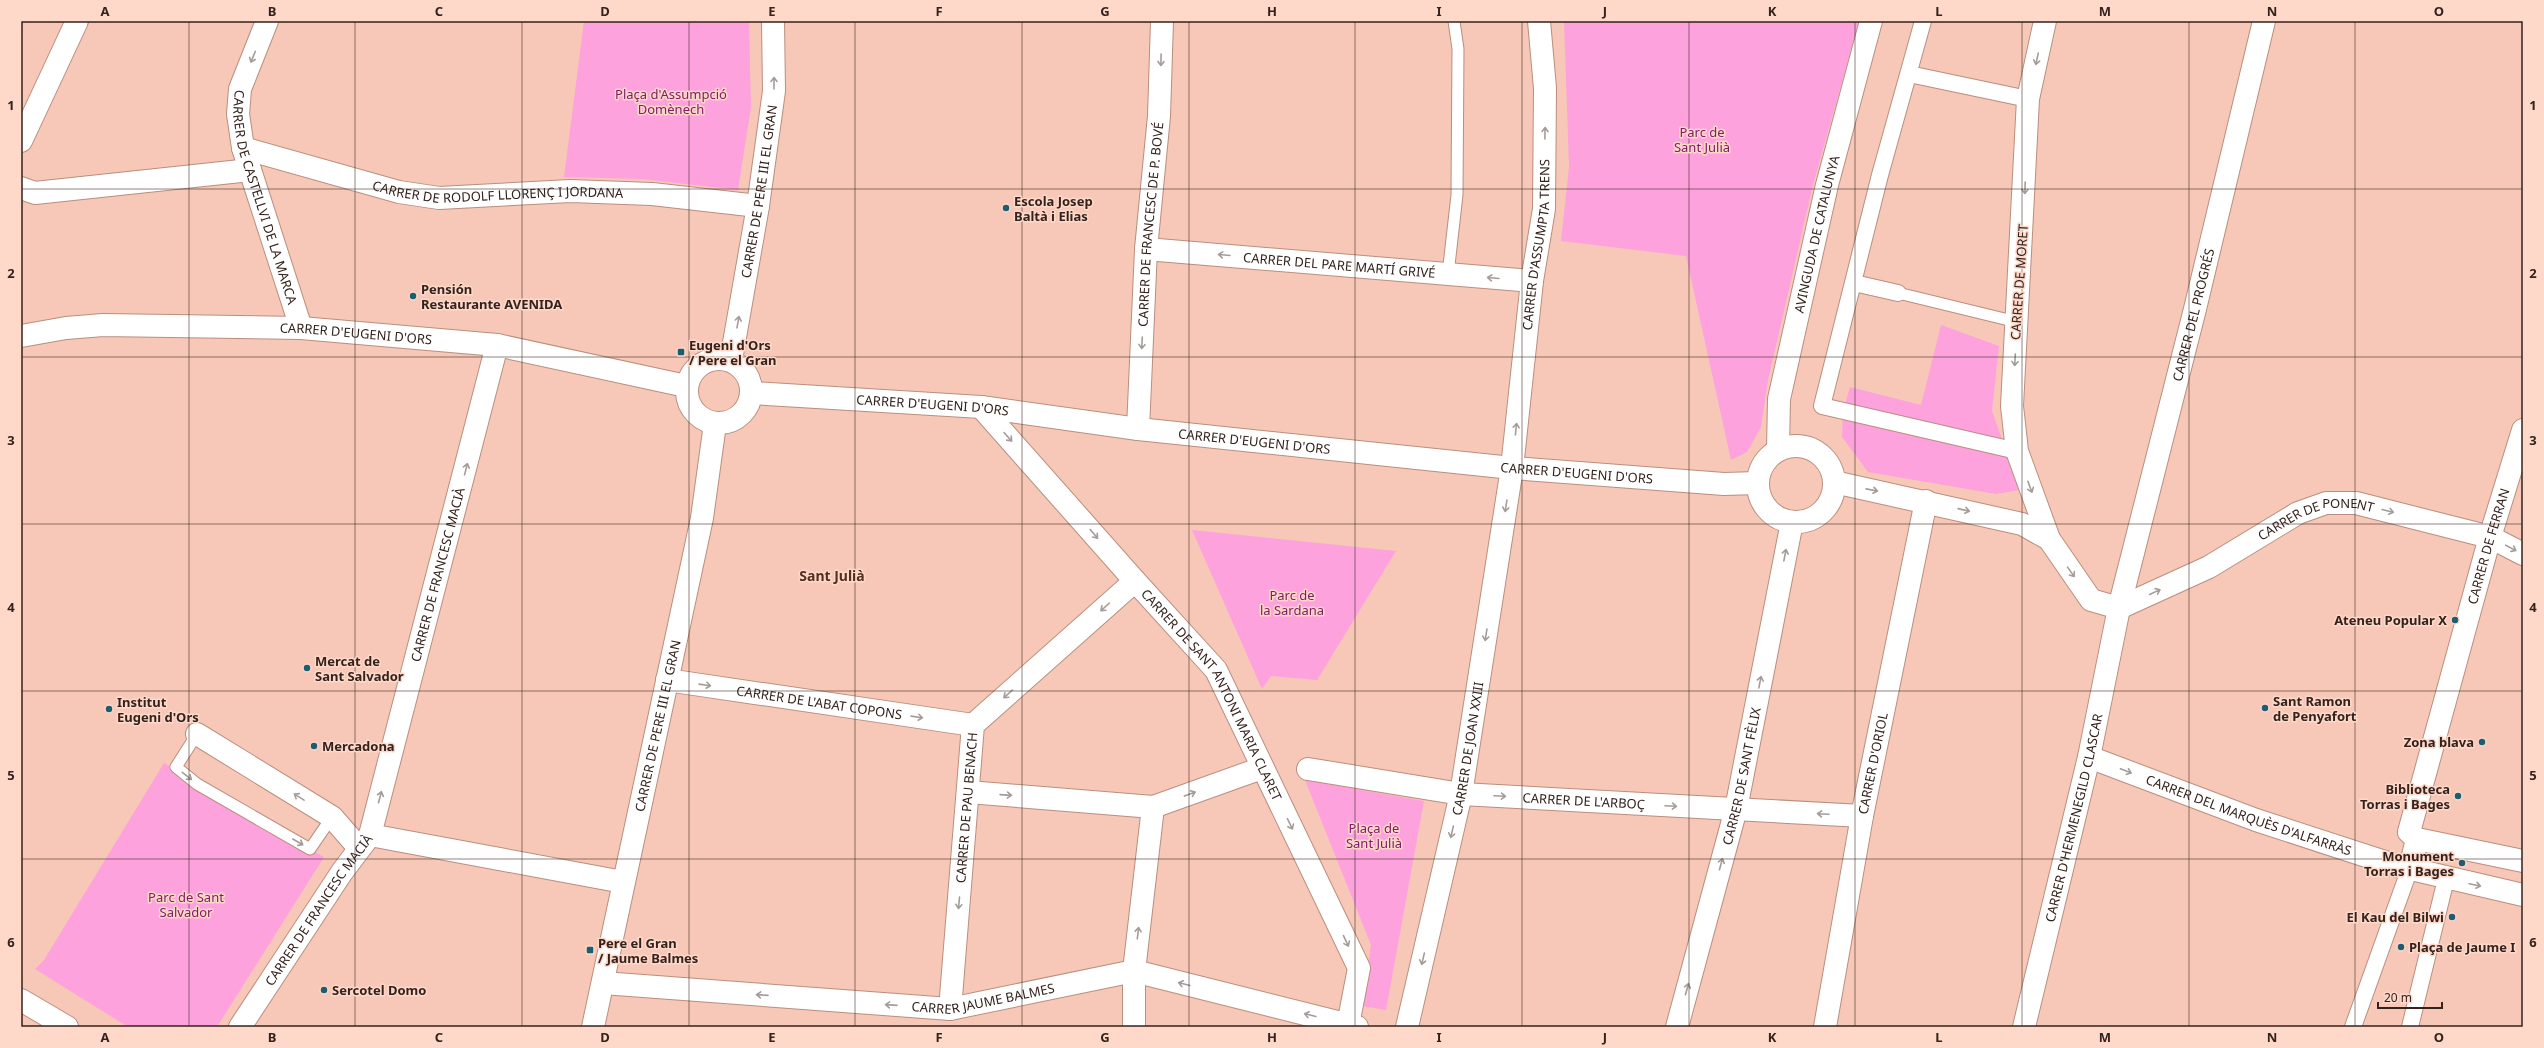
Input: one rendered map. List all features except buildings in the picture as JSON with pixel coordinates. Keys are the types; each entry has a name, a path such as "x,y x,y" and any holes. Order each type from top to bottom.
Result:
{"street":[{"path":"21,141 77,21"},
{"name":"CARRER DE CASTELLVI DE LA MARCA","path":"267,21 240,88 238,114 243,148 301,328"},
{"name":"CARRER DE PERE III EL GRAN","path":"731,360 758,206 774,91 773,21"},
{"name":"CARRER DE FRANCESC DE P. BOVÉ","path":"1138,429 1146,249 1159,116 1162,21"},
{"name":"CARRER D'ASSUMPTA TRENS","path":"1512,468 1532,281 1544,209 1545,88 1539,21"},
{"name":"AVINGUDA DE CATALUNYA","path":"1778,450 1779,399 1827,185 1871,21"},
{"path":"1923,21 1880,176 1822,406 2017,451"},
{"name":"CARRER DE MORET","path":"2045,21 2028,98 2012,406 2017,451 2049,539"},
{"name":"CARRER DEL PROGRÉS","path":"2119,608 2195,309 2264,21"},
{"path":"1909,74 2028,98"},
{"name":"CARRER DE RODOLF LLORENÇ I JORDANA","path":"243,148 398,192 439,198 570,191 652,194 758,206"},
{"path":"21,188 35,193 250,170"},
{"name":"CARRER DEL PARE MARTÍ GRIVÉ","path":"1146,249 1532,281"},
{"path":"1854,283 1898,294"},
{"name":"CARRER D'EUGENI D'ORS","path":"21,336 66,328 103,325 301,328 497,345 686,386"},
{"name":"CARRER DE FRANCESC MACIÀ","path":"240,1027 365,841 497,345"},
{"path":"718,358 731,360 742,368 751,383 752,393 746,409 738,417 728,422 715,424 702,419 694,411 688,401 686,386 694,369 705,361 718,358"},
{"name":"CARRER D'EUGENI D'ORS","path":"752,393 982,408 1138,429 1512,468 1724,484 1758,483"},
{"name":"CARRER DE SANT ANTONI MARIA CLARET","path":"982,408 1135,582 1216,670 1359,968 1352,1026"},
{"name":"CARRER DE PERE III EL GRAN","path":"593,1027 702,518 715,424"},
{"name":"CARRER DE FERRAN","path":"2417,839 2409,832 2490,537 2523,430"},
{"path":"1795,446 1813,450 1826,461 1834,482 1832,495 1827,507 1811,519 1792,522 1771,513 1759,494 1758,483 1760,469 1768,458 1778,450 1795,446"},
{"name":"CARRER DE JOAN XXIII","path":"1407,1027 1461,794 1512,468"},
{"path":"1834,482 1926,501 2022,524 2049,539 2091,600 2119,608"},
{"name":"CARRER D'ORIOL","path":"1825,1027 1862,816 1926,501"},
{"name":"CARRER DE PONENT","path":"2119,608 2209,567 2298,513 2326,503 2356,503 2490,537 2523,554"},
{"name":"CARRER DE SANT FÈLIX","path":"1677,1027 1736,809 1792,522"},
{"name":"CARRER DE PAU BENACH","path":"950,1009 973,725 1135,582"},
{"name":"CARRER D'HERMENEGILD CLASCAR","path":"2024,1027 2089,757 2119,608"},
{"name":"CARRER DE L'ABAT COPONS","path":"667,680 973,725"},
{"path":"196,734 332,817 365,841 623,882"},
{"name":"CARRER DEL MARQUÈS D'ALFARRÀS","path":"2089,757 2256,820 2394,866 2410,868 2446,879 2523,895"},
{"path":"968,792 1153,807 1262,768"},
{"name":"CARRER DE L'ARBOÇ","path":"1308,769 1461,794 1862,816"},
{"path":"1134,1027 1134,971 1153,807"},
{"path":"2352,1027 2410,868 2417,839 2523,861"},
{"path":"2410,1027 2446,879"},
{"name":"CARRER JAUME BALMES","path":"603,984 950,1009 1134,971 1352,1026"},
{"path":"21,1000 67,1027"}],"lane":[{"path":"1448,274 1457,195 1458,49 1454,21"},
{"path":"1898,294 2017,322"},
{"path":"196,734 176,767 197,784 310,849 332,817"}],"green space":[{"name":"Plaça d'Assumpció Domènech","path":"584,21 749,21 751,107 738,190 641,179 564,177"},
{"name":"Parc de Sant Julià","path":"1564,21 1859,21 1813,185 1768,380 1761,427 1747,452 1731,460 1686,256 1561,241 1569,167"},
{"path":"1941,325 1999,346 1992,411 2020,490 1996,494 1868,472 1842,437 1843,411 1850,387 1921,405"},
{"name":"Parc de la Sardana","path":"1192,530 1396,551 1317,680 1271,676 1262,689"},
{"name":"Parc de Sant Salvador","path":"164,763 324,857 217,1027 128,1027 35,969 44,960"},
{"name":"Plaça de Sant Julià","path":"1305,780 1424,801 1386,1010 1362,1006 1371,945"}],"place":[{"name":"Escola Josep Baltà i Elias","path":"1006,208"},
{"name":"Pensión Restaurante AVENIDA","path":"413,296"},
{"name":"Eugeni d'Ors / Pere el Gran","path":"681,352"},
{"name":"Ateneu Popular X","path":"2455,620"},
{"name":"Mercat de Sant Salvador","path":"307,668"},
{"name":"Sant Ramon de Penyafort","path":"2265,708"},
{"name":"Institut Eugeni d'Ors","path":"109,709"},
{"name":"Zona blava","path":"2482,742"},
{"name":"Mercadona","path":"314,746"},
{"name":"Biblioteca Torras i Bages","path":"2458,796"},
{"name":"Monument Torras i Bages","path":"2462,863"},
{"name":"El Kau del Bilwi","path":"2452,917"},
{"name":"Plaça de Jaume I","path":"2401,947"},
{"name":"Pere el Gran / Jaume Balmes","path":"590,950"},
{"name":"Sercotel Domo","path":"324,990"}],"district":[{"name":"Sant Julià","path":"832,575"}]}
